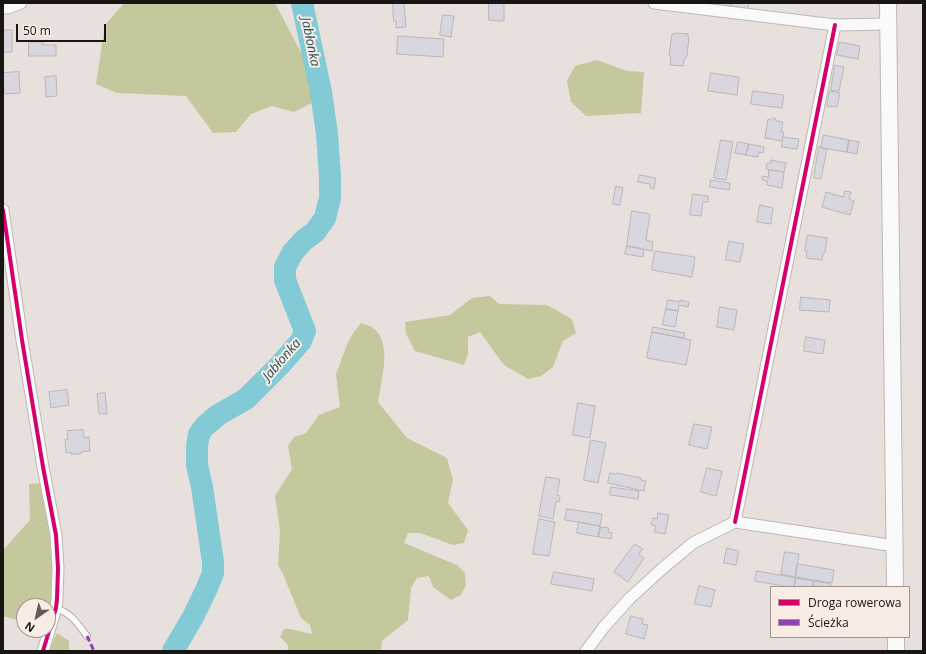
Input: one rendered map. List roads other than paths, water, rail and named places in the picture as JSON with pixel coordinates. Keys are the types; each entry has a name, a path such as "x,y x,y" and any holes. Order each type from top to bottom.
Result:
{"main road":[{"path":"888,3 895,586"},
{"path":"896,638 896,651"}],"street":[{"path":"3,8 8,8 21,3"},
{"path":"654,3 836,25 888,24"},
{"path":"735,522 836,25"},
{"path":"3,210 43,467 56,535 58,568 56,608"},
{"path":"586,651 604,627 629,599 662,568 693,543 735,522 895,546"},
{"path":"43,651 47,638"}],"lane":[{"path":"56,608 71,616 87,636"}],"waterway":[{"name":"Jabłonka","path":"173,651 193,617 213,573 213,562 202,487 197,465 197,446 199,434 205,426 218,415 246,399 280,365 301,341 305,331 285,280 285,267 293,252 304,240 315,232 325,218 330,198 330,177 327,134 321,92 302,3"}]}
